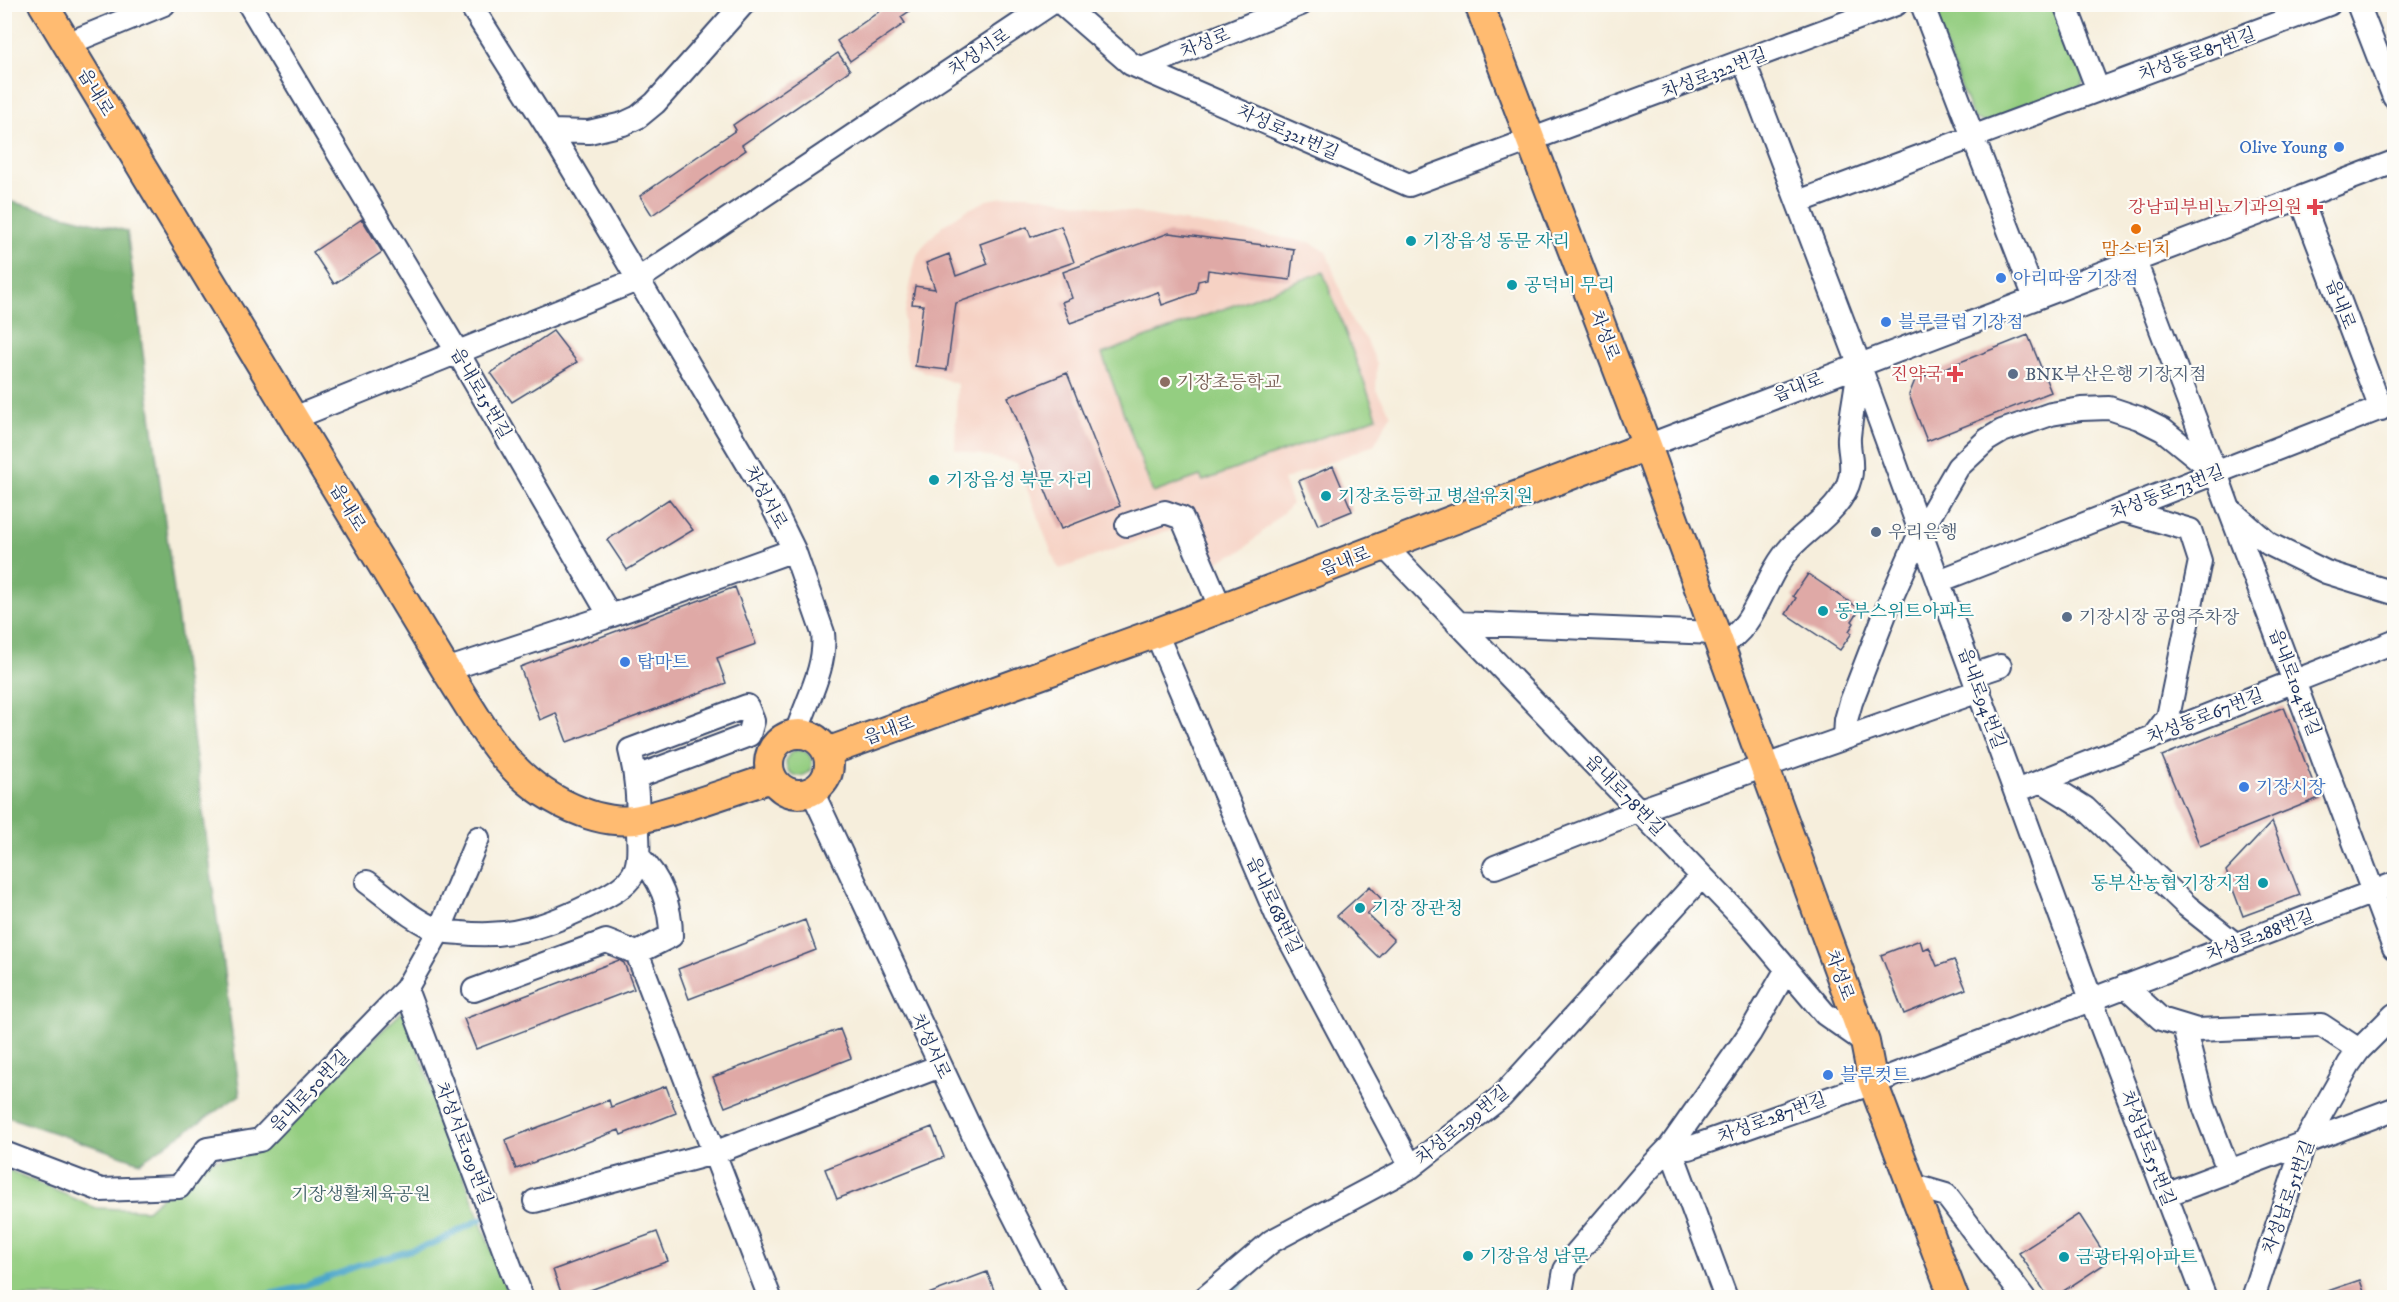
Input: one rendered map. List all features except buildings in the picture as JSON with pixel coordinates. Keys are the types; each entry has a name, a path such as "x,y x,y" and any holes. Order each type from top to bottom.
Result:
{"main road":[{"name":"읍내로","path":"43,4 446,670 505,760 534,787 555,800 592,816 612,820 638,820 771,778"},
{"name":"차성로","path":"1479,4 1647,446 1865,1042 1873,1083 1954,1298"},
{"name":"읍내로","path":"827,752 1221,609 1647,446"},
{"path":"796,734 809,735 827,752 830,765 827,777 819,788 805,794 790,793 778,787 771,778 767,766 769,754 782,738 796,734"}],"street":[{"path":"67,44 164,4"},
{"name":"읍내로15번길","path":"249,4 458,353 610,616"},
{"name":"차성서로","path":"470,4 550,131 771,503 794,550 823,633 824,646 817,678 796,734"},
{"path":"550,131 589,132 623,124 638,117 655,103 743,4"},
{"name":"차성서로","path":"637,280 1050,4"},
{"name":"차성로321번길","path":"1062,4 1131,64 1409,185 1532,141"},
{"name":"차성로","path":"1142,68 1301,4"},
{"name":"차성로322번길","path":"1532,141 1896,4"},
{"path":"1922,4 2036,298"},
{"path":"2065,4 2098,90"},
{"name":"차성동로87번길","path":"1798,202 2329,4"},
{"path":"2358,4 2394,97"},
{"path":"1457,623 1717,640 1740,632 1751,616 1770,576 1784,556 1830,512 1847,487 1852,469 1849,439 1859,364 1744,61"},
{"name":"읍내로","path":"1647,446 2394,162"},
{"name":"읍내로","path":"2301,199 2388,406"},
{"name":"읍내로104번길","path":"2135,261 2295,681 2384,888 2394,948"},
{"path":"294,418 637,280"},
{"name":"읍내로94번길","path":"1859,364 2091,999"},
{"name":"차성동로73번길","path":"1939,581 2388,406"},
{"path":"1845,738 1846,720 1851,702 1890,601 1921,531 1958,467 1987,440 2002,430 2051,414 2081,409 2109,408 2139,418 2163,430 2216,473"},
{"path":"2229,509 2269,544 2292,556 2326,572 2394,593"},
{"path":"2122,510 2190,530 2200,561 2168,717 2154,736"},
{"path":"1127,525 1165,512 1182,518 1221,609"},
{"name":"읍내로78번길","path":"1384,546 1752,928 1825,1014 1865,1042"},
{"path":"446,670 610,616 794,550"},
{"name":"읍내로68번길","path":"1156,633 1277,916 1411,1167"},
{"name":"차성동로67번길","path":"2016,791 2122,755 2154,736 2394,642"},
{"path":"1495,867 1640,810 1845,738 1976,683 2000,666"},
{"path":"367,882 439,931 487,936 538,927 578,911 614,892 628,881 636,869 639,857 636,777 630,750 747,706 753,721 749,735 636,777"},
{"path":"2042,781 2085,808 2187,906 2235,944"},
{"name":"차성서로","path":"812,791 940,1066 1056,1298"},
{"name":"읍내로50번길","path":"4,1153 101,1190 179,1187 207,1149 260,1140 406,989 439,931 478,838"},
{"path":"637,953 671,936 671,914 652,870 639,857"},
{"name":"차성로299번길","path":"1205,1298 1272,1241 1411,1167 1500,1097 1702,876"},
{"name":"차성로288번길","path":"1873,1083 2384,888"},
{"path":"474,990 606,940 637,953 770,1298"},
{"name":"차성로287번길","path":"1560,1298 1565,1270 1574,1256 1670,1147 1750,1033 1787,969"},
{"path":"2125,986 2161,1019 2184,1028 2197,1030 2321,1025 2359,1050"},
{"name":"차성서로109번길","path":"406,989 522,1298"},
{"name":"차성남로55번길","path":"2091,999 2166,1195 2199,1296"},
{"name":"차성남로51번길","path":"2253,1298 2304,1144 2349,1064 2359,1050 2394,1015"},
{"path":"2184,1028 2205,1109 2229,1172"},
{"path":"535,1201 714,1153 940,1066"},
{"name":"차성로287번길","path":"1670,1147 1689,1148 1873,1083"},
{"path":"2166,1195 2394,1109"},
{"path":"1670,1147 1726,1298"},
{"path":"1912,1185 1946,1195 2024,1298"}],"shaded area":[{"name":"기장초등학교","path":"1013,195 1030,195 1309,242 1326,251 1352,322 1366,339 1377,364 1376,390 1391,414 1374,445 1283,480 1292,504 1243,550 1198,570 1177,531 1166,531 1060,569 1056,564 1017,463 955,449 957,384 909,366 904,345 904,318 917,255 942,226 965,211 988,200"}],"green space":[{"path":"1936,5 2057,5 2085,79 2078,91 1992,126 1973,118 1932,11"},
{"path":"4,200 127,231 240,1095 140,1162 5,1116"},
{"path":"1323,272 1377,417 1203,481 1200,476 1153,493 1102,354"},
{"path":"799,750 808,754 812,763 808,772 799,776 790,772 786,763 790,754"},
{"name":"기장생활체육공원","path":"404,1010 510,1297 5,1297 4,1168 96,1208 147,1210 198,1163 254,1152"}],"waterway":[{"path":"252,1298 301,1287 358,1266 435,1243 483,1218"},
{"path":"1226,1298 1241,1284"}],"place":[{"name":"Olive Young","path":"2339,147"},
{"name":"강남피부비뇨기과의원","path":"2315,207"},
{"name":"맘스터치","path":"2136,229"},
{"name":"기장읍성 동문 자리","path":"1411,241"},
{"name":"아리따움 기장점","path":"2001,278"},
{"name":"공덕비 무리","path":"1512,285"},
{"name":"블루클럽 기장점","path":"1886,322"},
{"name":"진약국","path":"1955,374"},
{"name":"BNK부산은행 기장지점","path":"2013,374"},
{"name":"기장초등학교","path":"1165,382"},
{"name":"기장읍성 북문 자리","path":"934,480"},
{"name":"기장초등학교 병설유치원","path":"1326,496"},
{"name":"우리은행","path":"1876,532"},
{"name":"동부스위트아파트","path":"1823,611"},
{"name":"기장시장 공영주차장","path":"2067,617"},
{"name":"탑마트","path":"625,662"},
{"name":"기장시장","path":"2244,787"},
{"name":"동부산농협 기장지점","path":"2263,883"},
{"name":"기장 장관청","path":"1360,908"},
{"name":"블루컷트","path":"1828,1075"},
{"name":"기장읍성 남문","path":"1468,1256"},
{"name":"금광타워아파트","path":"2064,1257"}]}
